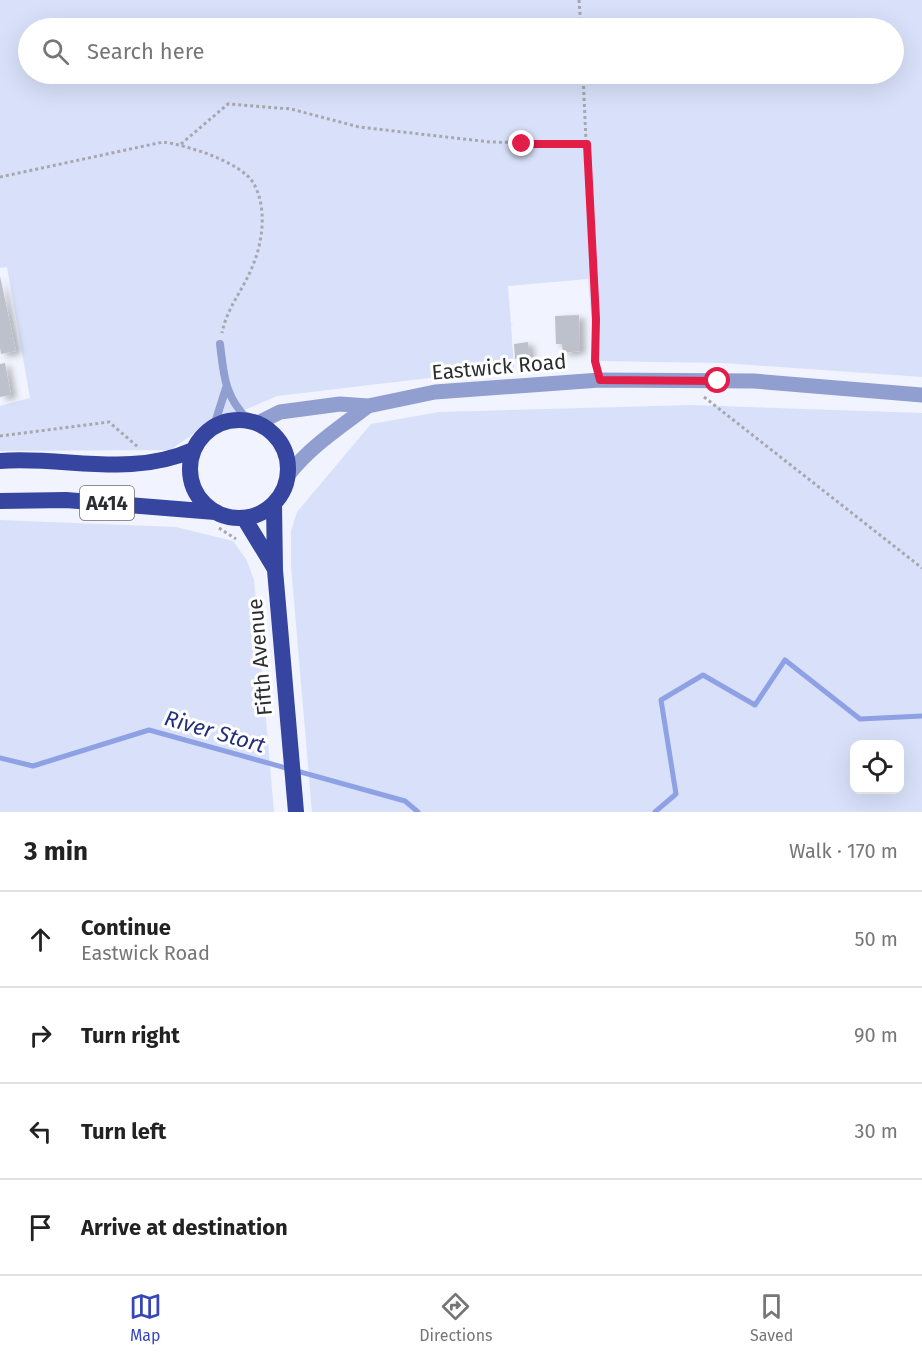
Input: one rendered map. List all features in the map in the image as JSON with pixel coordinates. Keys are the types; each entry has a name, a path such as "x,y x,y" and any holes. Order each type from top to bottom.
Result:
{"highway":[{"path":"225,421 253,422 272,432 282,444 288,459 288,475 284,491 274,504 260,514 244,518 213,519 195,492 189,464 193,450 201,436 214,426 225,421"},
{"name":"A414","path":"0,462 27,459 144,465 169,461 193,450"},
{"name":"A414","path":"0,501 66,500 213,519"},
{"name":"Fifth Avenue","path":"274,504 275,570 296,812"},
{"name":"Fifth Avenue","path":"244,518 275,570"}],"street":[{"name":"Eastwick Road","path":"253,422 280,412 340,404 368,406 435,393 600,380 754,381 922,395"},
{"name":"Eastwick Road","path":"288,475 302,457 325,436 368,406"}],"lane":[{"path":"220,344 226,388 236,408 253,422"},
{"path":"214,426 226,388"}],"path":[{"path":"579,0 580,18"},
{"path":"584,84 596,319 595,361 600,380"},
{"path":"180,144 228,104 291,109 359,127 490,142 587,144"},
{"path":"0,177 163,142 180,144 231,165 254,183 262,217 261,242 254,265 225,319 220,344"},
{"path":"681,380 922,568"},
{"path":"0,436 109,422 136,445 141,454"},
{"path":"213,519 241,545"}],"shaded area":[{"path":"0,0 922,0 922,377 722,363 595,361 588,279 508,286 511,324 514,324 511,325 514,368 277,396 202,428 170,450 0,451 0,406 30,398 7,267 0,268"},
{"path":"692,405 922,413 922,812 312,812 291,566 291,531 297,512 371,424 439,412"},
{"path":"0,520 176,527 233,541 246,559 254,580 274,812 0,812"}],"building":[{"path":"0,276 16,351 1,354 0,348"},
{"path":"579,315 580,351 563,353 562,344 556,344 555,316"},
{"path":"528,342 530,359 515,359 514,344"},
{"path":"5,363 11,395 0,397 0,364"}],"waterway":[{"name":"River Stort","path":"655,812 676,794 661,700 703,675 755,705 785,660 860,719 922,716"},
{"name":"River Stort","path":"0,758 33,766 149,730 405,801 418,812"}],"route":[{"path":"522,144 587,144 596,319 595,361 600,380 718,381"}]}
